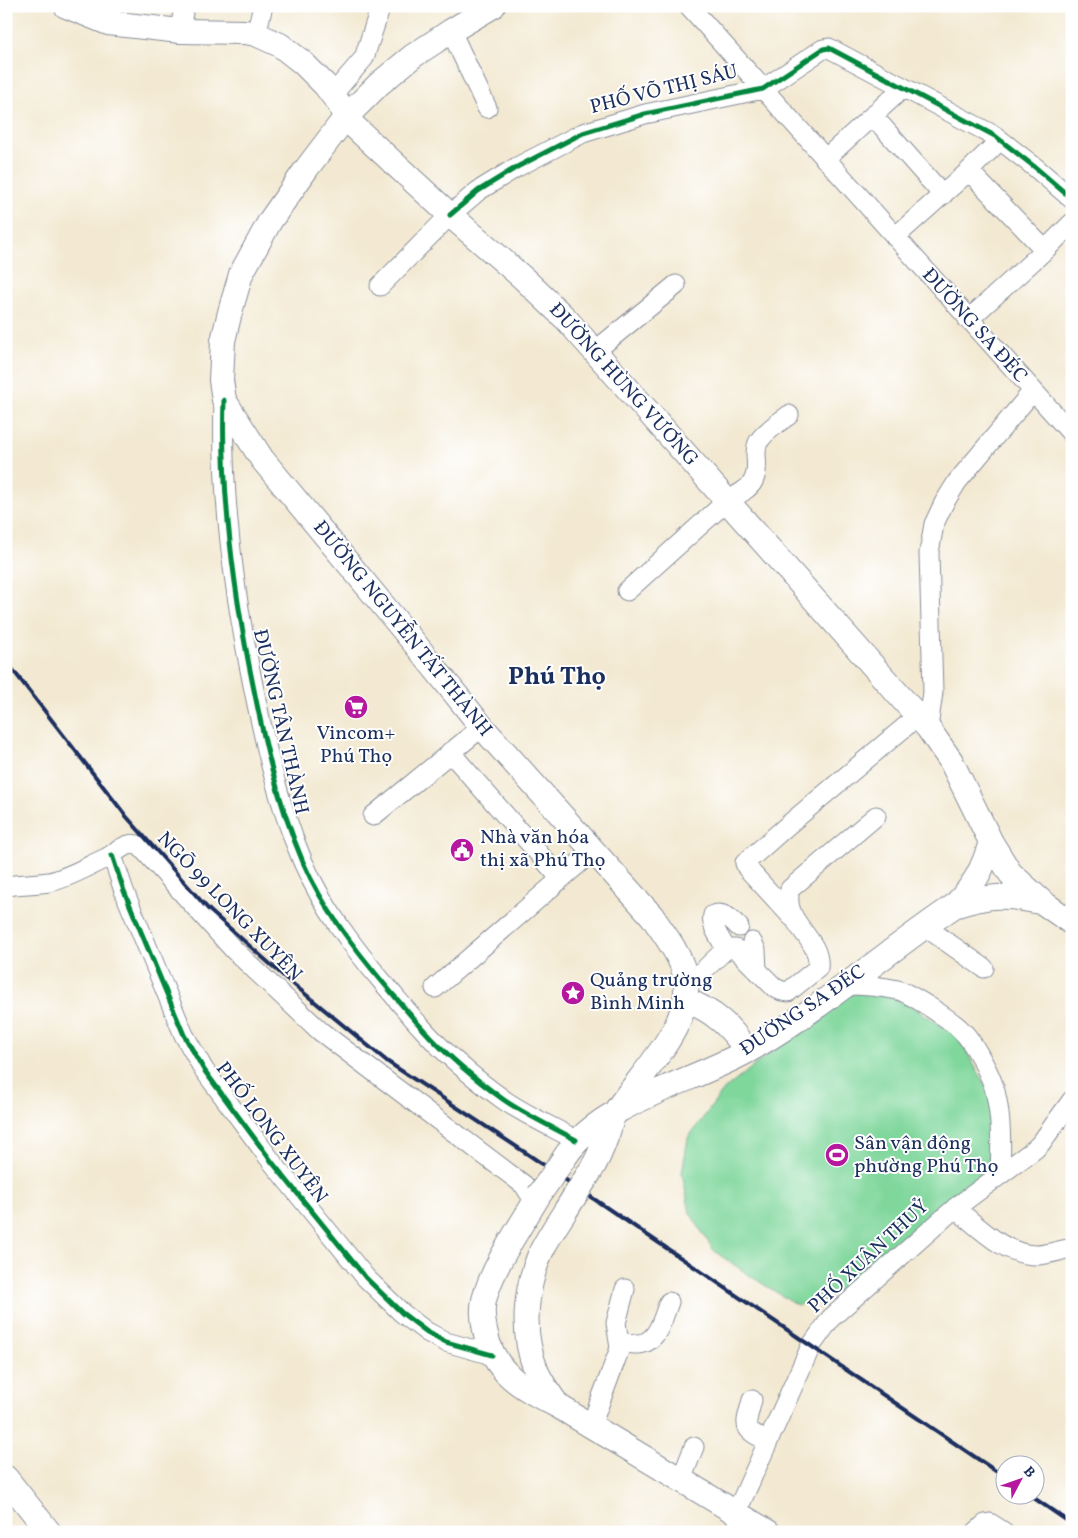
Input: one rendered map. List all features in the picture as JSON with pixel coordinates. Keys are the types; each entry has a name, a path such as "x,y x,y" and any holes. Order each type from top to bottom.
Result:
{"main road":[{"name":"ĐƯỜNG HÙNG VƯƠNG","path":"66,6 180,31 245,32 256,34 291,52 333,94 345,118 450,215 523,278 566,319 595,351 923,722 951,761 991,842 1010,873 1042,902 1072,923"},
{"name":"ĐƯỜNG NGUYỄN TẤT THÀNH","path":"492,6 413,56 379,84 345,118 270,221 241,274 223,341 221,380 224,400 262,459 482,727 656,922 675,949 683,970 686,993"},
{"name":"ĐƯỜNG SA ĐÉC","path":"615,1112 747,1051 780,1031 954,906 964,896 981,872 991,842"},
{"name":"ĐƯỜNG SA ĐÉC","path":"954,906 999,895 1042,902"},
{"path":"747,1051 736,1035 715,1015 686,993 672,1032 658,1055 615,1112 571,1147 537,1198 500,1264 484,1302 484,1323 487,1342 499,1366 531,1393 558,1406 681,1480 751,1525"},
{"path":"558,1406 537,1372 526,1331 527,1304 540,1253 599,1157 615,1112"},
{"path":"6,1478 50,1532"}],"street":[{"path":"180,31 184,6"},
{"path":"256,34 263,6"},
{"path":"333,94 364,58 381,6"},
{"name":"ĐƯỜNG SA ĐÉC","path":"689,6 1032,392 958,482 944,503 934,524 929,553 934,692 923,722"},
{"path":"451,31 487,108"},
{"path":"763,89 823,49 836,50 1000,140 1072,199"},
{"path":"825,159 903,88"},
{"name":"PHỐ VÕ THỊ SÁU","path":"380,286 450,215 478,191 517,167 583,133 646,114 763,89"},
{"path":"873,116 943,195"},
{"path":"895,237 969,171 1000,140"},
{"path":"969,171 1058,242"},
{"path":"968,320 1058,242 1072,223"},
{"path":"595,351 676,285"},
{"path":"1032,392 1072,434"},
{"name":"ĐƯỜNG TÂN THÀNH","path":"224,400 223,432 226,500 239,614 260,723 287,819 303,863 327,910 361,957 428,1035 446,1053 505,1101 571,1147"},
{"path":"627,591 727,501 745,491 754,481 758,471 756,449 758,441 789,415"},
{"path":"686,993 726,949 736,949 774,988 782,992 788,992 818,968 820,958 812,944 794,919 747,868 745,863 788,825 923,722"},
{"path":"373,816 482,727"},
{"path":"450,752 561,880"},
{"path":"794,919 788,906 790,889 876,816"},
{"name":"NGÕ 99 LONG XUYÊN","path":"6,886 50,882 112,855 130,844 134,843 140,846 233,949 320,1031 524,1185 537,1198"},
{"path":"435,988 593,851"},
{"name":"PHỐ LONG XUYÊN","path":"112,855 124,891 184,1035 204,1070 272,1162 366,1278 402,1313 427,1332 446,1342 492,1355"},
{"path":"726,949 714,928 713,915 723,914 739,927"},
{"path":"924,926 984,968"},
{"path":"752,942 756,950 757,970"},
{"path":"844,985 868,985 900,990 924,1003 962,1031 978,1053 995,1090 1002,1135 1000,1175"},
{"name":"PHỐ XUÂN THUỶ","path":"751,1525 768,1441 811,1346 831,1318 955,1208 1042,1143 1072,1100"},
{"path":"955,1208 1003,1246 1015,1252 1040,1255 1072,1248"},
{"path":"591,1426 620,1348 616,1323 625,1289"},
{"path":"620,1342 638,1344 647,1342 658,1332 670,1302"},
{"path":"752,1400 746,1425 750,1433 768,1441"},
{"path":"681,1480 694,1447"},
{"path":"976,1532 985,1524 990,1523 1004,1532"}],"green space":[{"name":"Sân vận động phường Phú Thọ","path":"870,991 905,1002 958,1036 990,1094 994,1141 986,1169 888,1255 824,1301 797,1305 714,1251 690,1213 682,1173 688,1138 723,1091 788,1038 841,996"}],"railway":[{"path":"6,661 126,816 208,909 287,979 388,1062 529,1155 996,1471"},
{"path":"1046,1506 1072,1524"}],"cycle path":[{"path":"450,215 478,191 517,167 583,133 645,114 763,89 823,49 829,48 995,136 1072,199"},
{"path":"224,400 226,500 243,632 259,715 277,789 293,838 311,879 329,911 362,956 412,1017 441,1048 504,1100 576,1140"},
{"path":"112,855 124,891 184,1035 204,1070 272,1162 366,1278 402,1313 427,1332 446,1342 492,1355"}],"place":[{"name":"Vincom+ Phú Thọ","path":"356,707"},
{"name":"Nhà văn hóa thị xã Phú Thọ","path":"462,850"},
{"name":"Quảng trường Bình Minh","path":"573,993"},
{"name":"Sân vận động phường Phú Thọ","path":"837,1155"}],"district":[{"name":"Phú Thọ","path":"557,677"}]}
